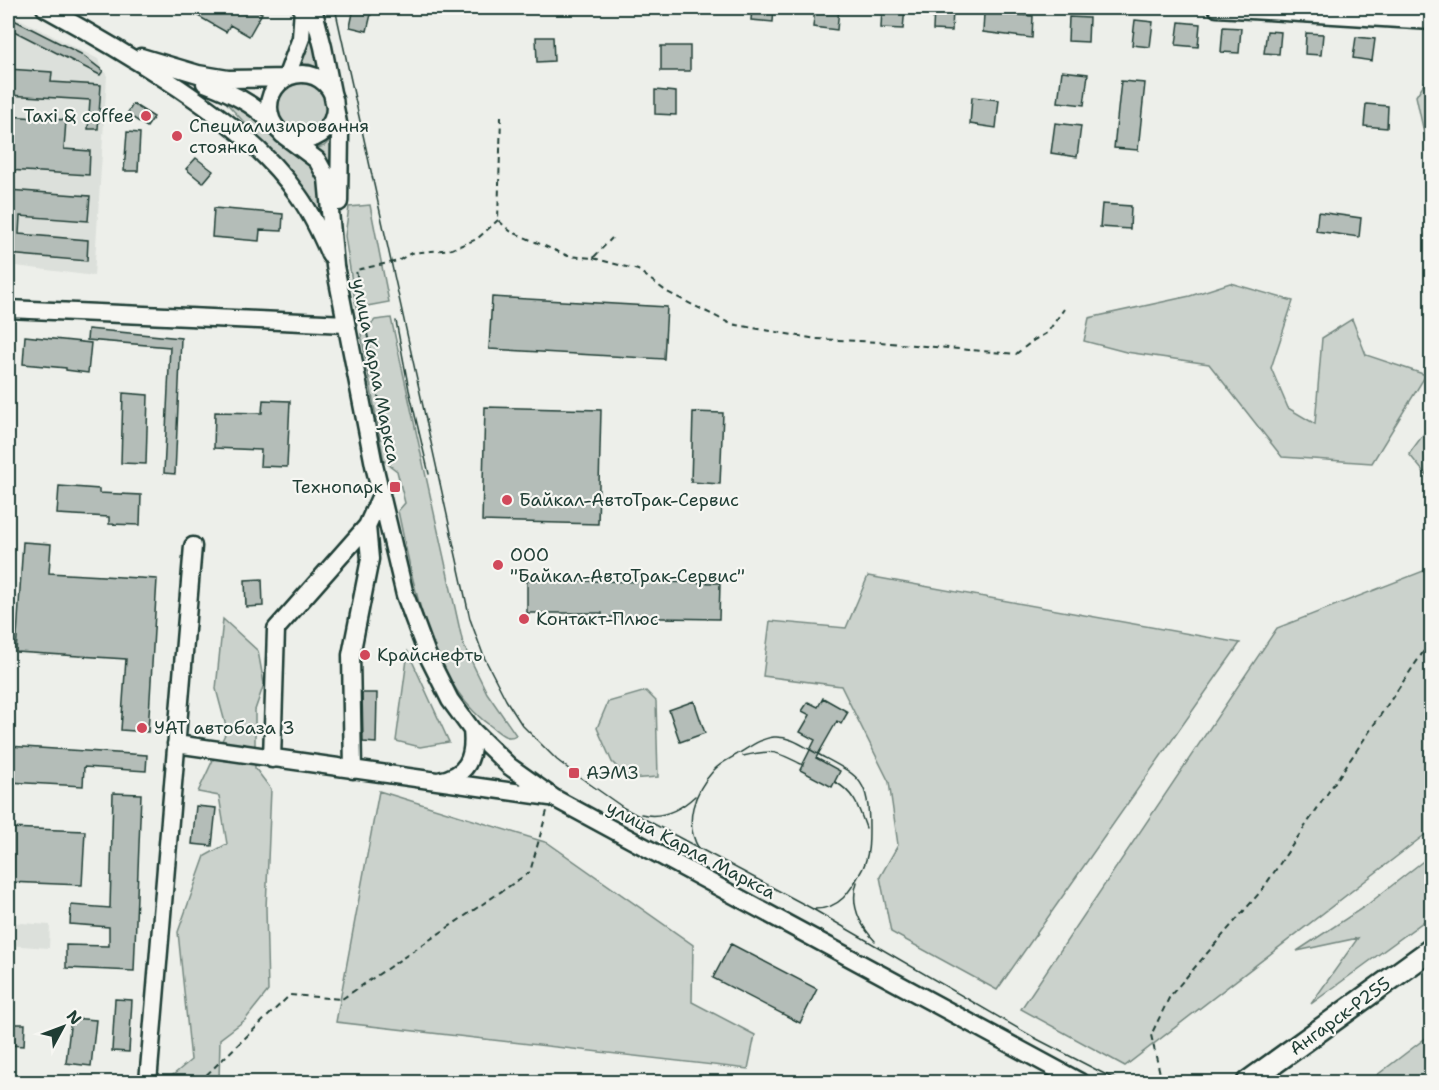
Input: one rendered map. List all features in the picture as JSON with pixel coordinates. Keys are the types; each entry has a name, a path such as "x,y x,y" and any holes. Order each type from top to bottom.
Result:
{"main road":[{"name":"Ангарск-Р255","path":"1248,1083 1431,949"}],"street":[{"path":"45,8 123,51 242,134 291,184 309,212 335,266"},
{"path":"123,51 207,76 248,80 286,78 306,74 318,78 328,87 334,98 334,118 318,137 299,140 279,130 271,118 270,100 273,91 286,78 301,38 303,8"},
{"name":"улица Карла Маркса","path":"313,8 340,133 335,266"},
{"path":"1217,8 1431,21"},
{"name":"улица Карла Маркса","path":"123,51 231,93 259,110 279,130 310,154 326,173 330,190 335,266 381,495 405,595 427,654 450,700 472,730 551,804 1080,1083"},
{"path":"8,309 346,324"},
{"path":"272,759 276,630 367,526 381,495"},
{"path":"354,770 351,656 370,559 367,526"},
{"path":"148,1083 193,546"},
{"path":"434,781 458,775 467,765 474,746 472,730"},
{"path":"176,744 434,781 551,804"},
{"path":"1047,1064 1065,1083"}],"path":[{"path":"392,473 356,270 398,261 411,253 452,249 477,239 498,220 501,116"},
{"path":"498,220 510,231 568,256 593,258 638,270 667,292 731,324 816,339 1016,354 1047,333 1064,309"},
{"path":"593,258 612,238"},
{"path":"1162,1083 1151,1035 1170,996 1262,890 1431,639"},
{"path":"200,1083 290,994 342,999 530,872 551,804"}],"shaded area":[{"path":"8,13 98,59 107,76 94,276 8,265"},
{"path":"312,29 323,70 309,64 298,64 308,48"},
{"path":"1431,73 1431,152 1428,151 1416,96"},
{"path":"302,81 312,83 320,89 326,97 328,107 326,117 320,125 312,131 302,133 292,131 284,125 278,117 276,107 278,97 284,89 292,83"},
{"path":"220,96 256,118 275,141 285,148 299,152 319,170 323,220 300,183"},
{"path":"332,138 333,176 313,149 324,146"},
{"path":"370,205 389,302 356,308 345,236 349,207"},
{"path":"1230,283 1293,301 1271,368 1288,408 1315,424 1322,338 1352,319 1366,355 1426,375 1372,463 1282,457 1209,364 1126,352 1084,341 1089,318 1190,296"},
{"path":"391,318 463,644 487,693 516,735 513,737 504,736 492,727 471,708 453,685 427,629 418,599 398,511 405,503 397,471 384,461 361,334 375,320"},
{"path":"1431,424 1431,481 1409,454"},
{"path":"1431,568 1431,830 1125,1066 1021,1009 1277,628"},
{"path":"868,576 1240,643 997,990 891,932 880,877 898,845 889,782 841,686 763,676 770,621 846,628"},
{"path":"223,619 258,651 264,684 255,710 255,768 271,789 266,908 268,991 245,1020 220,1039 219,1082 167,1082 191,1060 178,932 205,856 227,844 219,796 198,792 227,730 216,689"},
{"path":"408,652 449,742 420,747 396,741"},
{"path":"646,691 656,701 658,777 629,779 612,762 597,728 608,702"},
{"path":"379,791 548,843 693,945 692,1002 755,1035 748,1069 336,1022"},
{"path":"1431,855 1431,916 1311,1004 1358,938 1297,951 1367,905"},
{"path":"8,922 50,925 49,948 8,945"},
{"path":"1431,1034 1431,1082 1368,1082"}],"building":[{"path":"184,8 226,8 233,12 236,8 252,8 262,13 249,36 230,25 226,32"},
{"path":"354,8 372,10 367,31 350,27"},
{"path":"752,8 774,8 773,22 751,20"},
{"path":"815,8 839,8 837,30 813,27"},
{"path":"882,8 905,8 903,29 881,28"},
{"path":"934,8 953,9 952,31 933,30"},
{"path":"984,13 1033,16 1032,38 983,32"},
{"path":"8,17 81,54 103,71 100,75 8,28"},
{"path":"1069,17 1089,18 1088,42 1068,41"},
{"path":"1135,20 1153,22 1150,47 1132,45"},
{"path":"1179,22 1200,24 1198,47 1176,45"},
{"path":"1223,27 1241,28 1239,53 1221,52"},
{"path":"1267,31 1281,32 1279,54 1264,53"},
{"path":"1306,33 1323,34 1321,55 1305,54"},
{"path":"536,37 553,37 554,61 537,62"},
{"path":"1356,37 1375,39 1372,61 1353,58"},
{"path":"661,46 690,46 690,71 661,71"},
{"path":"8,69 52,72 51,82 101,85 98,129 88,129 90,100 8,95"},
{"path":"1062,71 1088,74 1084,105 1058,102"},
{"path":"1121,81 1145,83 1138,150 1114,148"},
{"path":"655,90 676,92 676,115 655,114"},
{"path":"972,97 999,100 996,128 970,124"},
{"path":"133,104 154,117 147,127 127,114"},
{"path":"1366,104 1388,106 1387,128 1364,126"},
{"path":"8,116 66,120 64,149 90,151 89,175 8,170"},
{"path":"1055,123 1081,126 1077,157 1051,153"},
{"path":"127,132 140,133 138,171 124,171"},
{"path":"196,158 213,171 203,183 186,169"},
{"path":"8,190 90,196 88,221 20,216 19,234 88,240 87,261 8,254"},
{"path":"1102,204 1131,206 1130,229 1100,227"},
{"path":"214,208 283,214 282,231 260,230 259,241 212,237"},
{"path":"1318,212 1361,218 1359,237 1316,231"},
{"path":"492,297 667,307 664,359 489,349"},
{"path":"88,329 181,338 175,474 164,473 170,347 87,340"},
{"path":"25,336 91,343 88,373 66,370 66,368 23,364"},
{"path":"123,393 148,395 146,464 121,463"},
{"path":"263,400 290,401 287,467 260,466 261,450 214,448 215,412 262,413"},
{"path":"485,407 601,410 598,524 482,521"},
{"path":"693,412 723,413 720,484 691,482"},
{"path":"59,486 99,489 99,493 141,495 140,525 109,524 109,517 57,514"},
{"path":"23,542 51,544 49,573 157,579 148,732 121,730 126,659 16,652"},
{"path":"262,579 263,606 246,607 245,580"},
{"path":"527,580 720,583 719,619 602,617 602,613 527,613"},
{"path":"362,693 377,693 376,743 363,742"},
{"path":"823,698 848,712 841,724 837,721 816,758 840,771 832,787 800,770 815,740 800,732 810,715 802,711 808,702 818,707"},
{"path":"694,701 705,733 680,742 669,710"},
{"path":"8,746 147,755 146,771 84,767 83,786 8,782"},
{"path":"113,793 141,794 134,971 66,968 66,945 109,946 109,927 70,924 71,905 110,908"},
{"path":"196,806 216,808 212,846 192,844"},
{"path":"8,828 85,831 82,885 8,882"},
{"path":"731,944 817,989 800,1023 713,978"},
{"path":"115,999 132,1000 129,1052 112,1051"},
{"path":"71,1018 96,1020 91,1066 66,1063"},
{"path":"8,1024 25,1024 24,1046 8,1045"}],"tram line":[{"path":"335,8 470,619 484,657 522,725 557,760 624,808 811,908 1033,1037 1120,1082"},
{"path":"396,321 409,390 429,474"},
{"path":"699,849 694,839 691,818 696,798 714,770 723,762 765,739 780,737 801,745 851,773 863,788 868,811 868,853 859,876 838,902 831,906 813,909"},
{"path":"743,756 768,752 803,765"},
{"path":"835,782 851,796 866,828"},
{"path":"641,814 656,815 670,812 683,806 695,796"},
{"path":"857,882 855,890 857,913 864,928 875,941"}],"place":[{"name":"Taxi & coffee","path":"146,116"},
{"name":"Специализировання стоянка","path":"177,136"},
{"name":"Технопарк","path":"395,487"},
{"name":"Байкал-АвтоТрак-Сервис","path":"507,500"},
{"name":"ООО \"Байкал-АвтоТрак-Сервис\"","path":"498,565"},
{"name":"Контакт-Плюс","path":"524,619"},
{"name":"Крайснефть","path":"365,655"},
{"name":"УАТ автобаза 3","path":"142,728"},
{"name":"АЭМЗ","path":"574,773"}]}
